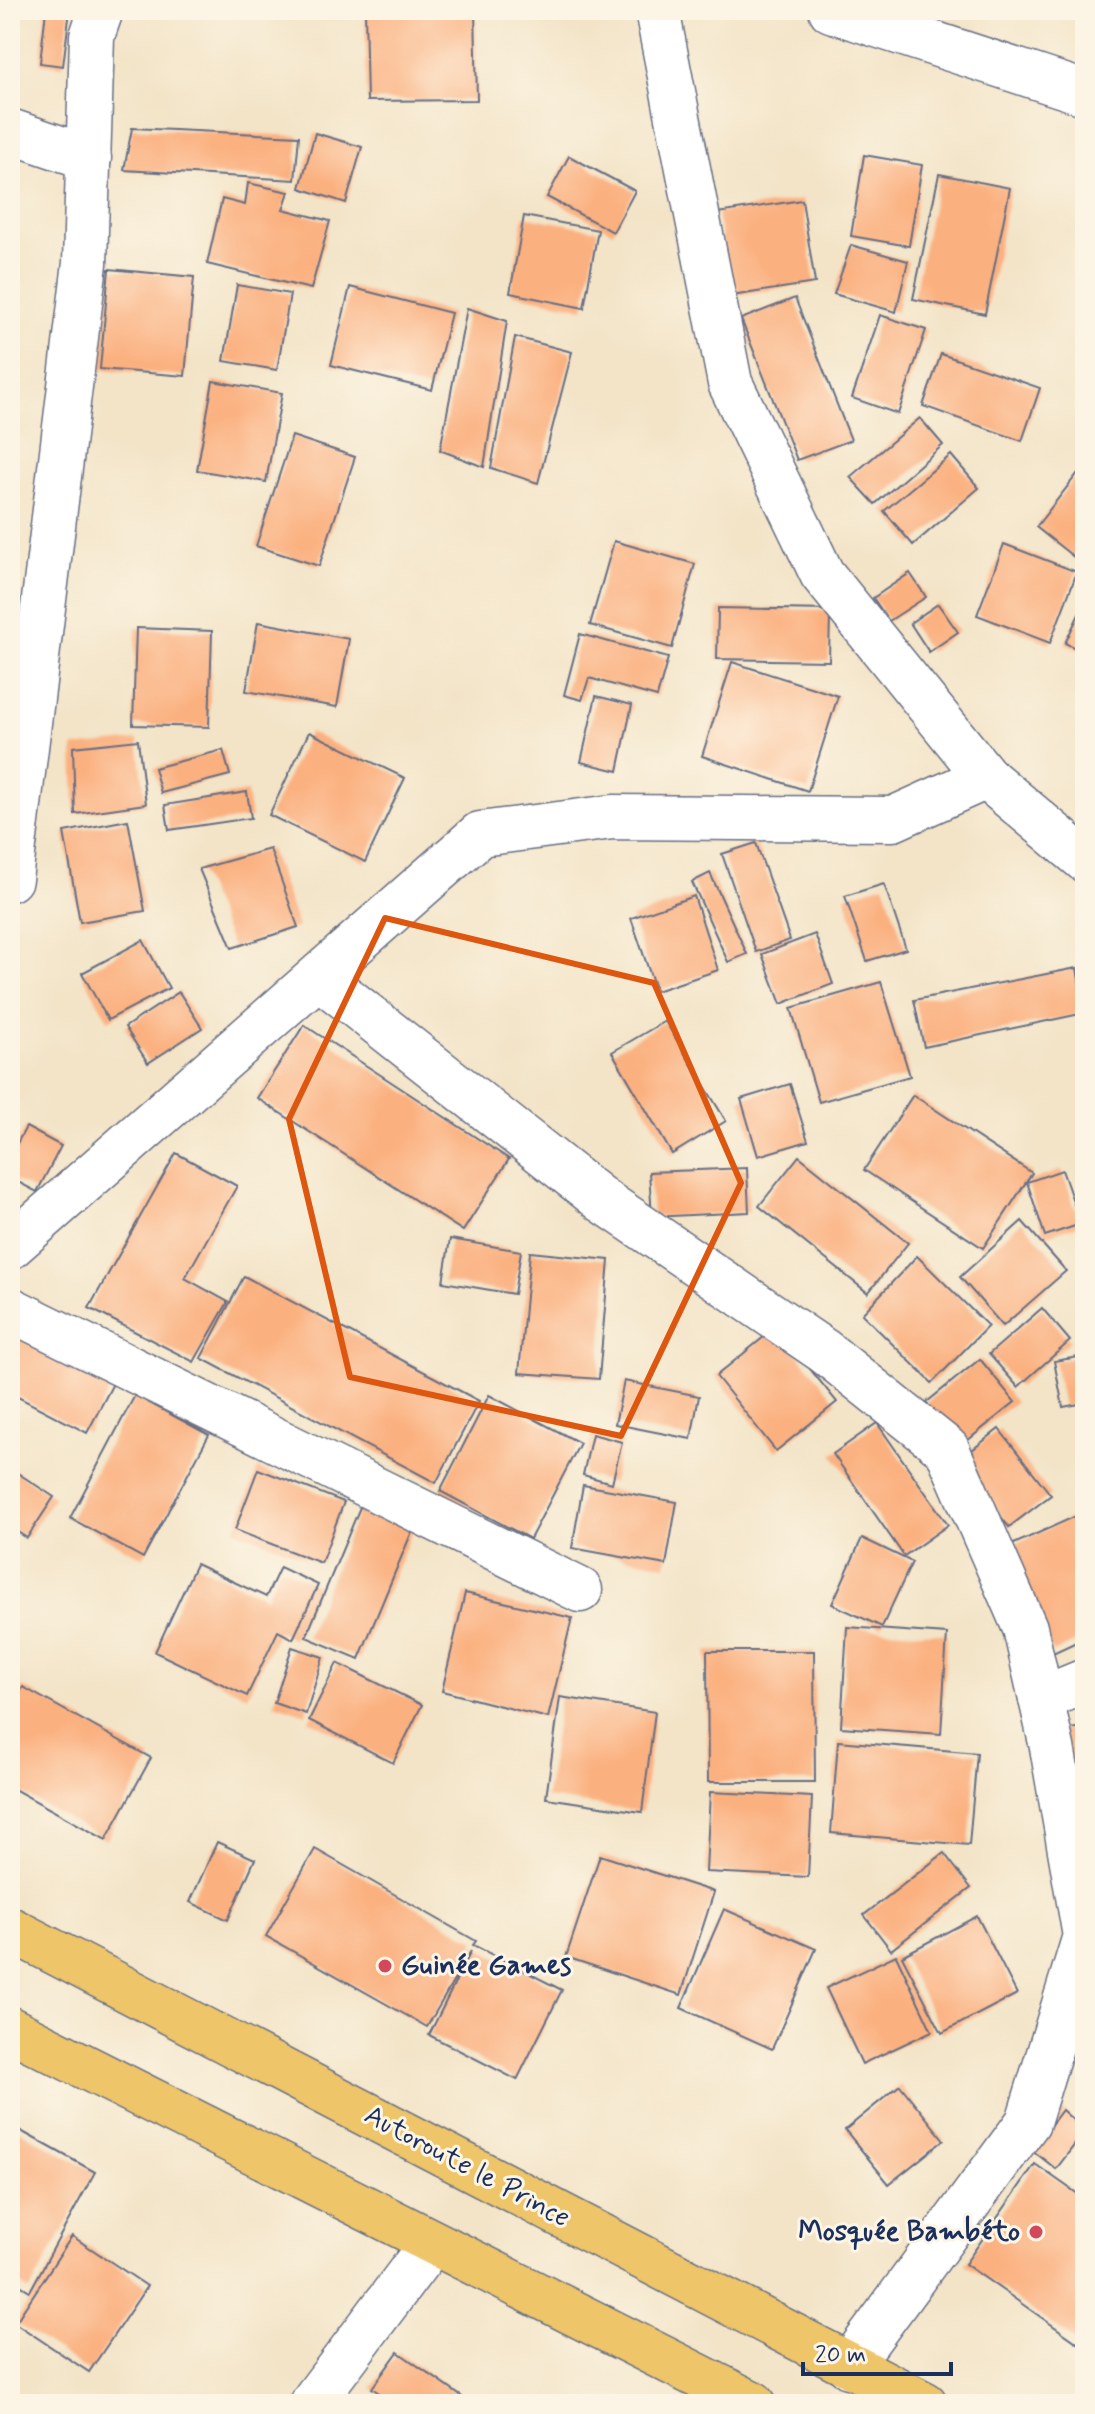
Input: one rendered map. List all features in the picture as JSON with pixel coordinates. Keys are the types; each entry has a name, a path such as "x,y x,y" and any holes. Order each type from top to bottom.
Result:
{"main road":[{"name":"Autoroute le Prince","path":"10,1929 925,2404"},
{"path":"10,2029 431,2244 754,2404"}],"street":[{"path":"10,879 85,263 92,36 101,10"},
{"path":"657,10 730,383 822,574 986,777 1085,860"},
{"path":"831,10 1085,93"},
{"path":"10,131 89,158"},
{"path":"10,1247 480,834 613,817 893,819 986,777"},
{"path":"319,977 602,1200 824,1351 947,1449 1025,1628 1085,1936 1028,2122 849,2366"},
{"path":"10,1309 580,1590"},
{"path":"1041,1699 1085,1681"},
{"path":"311,2404 431,2244"}],"highlighted area":[{"path":"385,918 654,983 741,1183 621,1436 350,1377 289,1119"}],"building":[{"path":"46,10 70,10 63,66 40,63"},
{"path":"365,10 475,10 477,100 367,101"},
{"path":"10,30 19,32 12,83 10,83"},
{"path":"132,128 299,136 295,180 124,170"},
{"path":"315,133 362,147 346,203 300,188"},
{"path":"864,155 922,165 909,246 851,236"},
{"path":"569,156 635,191 613,232 547,197"},
{"path":"939,174 1010,188 985,314 913,299"},
{"path":"248,183 289,192 283,209 330,221 311,289 207,264 222,199 245,205"},
{"path":"802,200 815,283 731,296 717,213"},
{"path":"524,216 598,230 584,308 510,293"},
{"path":"851,245 908,261 896,312 834,294"},
{"path":"109,269 194,277 185,376 100,369"},
{"path":"237,285 290,294 277,370 224,361"},
{"path":"350,287 451,313 432,390 331,365"},
{"path":"795,298 851,440 797,460 741,319"},
{"path":"467,308 507,321 484,467 440,450"},
{"path":"880,315 926,330 898,414 852,398"},
{"path":"515,337 572,352 538,483 491,468"},
{"path":"941,354 1040,388 1022,441 923,406"},
{"path":"213,381 282,393 266,482 197,470"},
{"path":"920,418 943,445 875,504 850,477"},
{"path":"292,436 355,457 319,566 256,546"},
{"path":"951,455 979,488 913,545 884,511"},
{"path":"1085,464 1085,566 1036,527"},
{"path":"614,541 695,564 672,648 590,625"},
{"path":"1004,544 1077,572 1050,643 977,615"},
{"path":"910,573 926,597 889,621 873,598"},
{"path":"1085,602 1085,653 1065,643"},
{"path":"938,604 958,632 929,652 910,623"},
{"path":"718,608 830,610 829,661 717,659"},
{"path":"258,622 349,639 337,707 246,691"},
{"path":"136,628 212,631 209,727 133,725"},
{"path":"580,634 668,658 657,697 589,678 582,700 564,695"},
{"path":"732,662 838,696 808,791 702,756"},
{"path":"596,696 632,705 618,771 581,762"},
{"path":"309,732 405,778 365,862 269,815"},
{"path":"138,740 146,804 75,814 73,747"},
{"path":"223,750 230,775 161,793 154,768"},
{"path":"247,792 251,818 169,830 165,805"},
{"path":"128,820 145,911 80,922 64,832"},
{"path":"756,843 790,940 756,952 722,854"},
{"path":"270,849 298,927 232,948 199,869"},
{"path":"710,873 747,954 728,962 692,882"},
{"path":"884,884 906,949 867,961 845,896"},
{"path":"694,896 718,970 656,991 631,918"},
{"path":"815,934 833,984 781,1004 762,954"},
{"path":"143,940 169,988 108,1020 82,973"},
{"path":"1077,968 1085,1013 924,1047 914,1000"},
{"path":"881,982 910,1076 819,1102 791,1008"},
{"path":"179,992 202,1028 148,1063 125,1027"},
{"path":"665,1021 726,1121 672,1154 612,1052"},
{"path":"304,1025 509,1159 463,1231 257,1098"},
{"path":"790,1084 808,1141 758,1156 741,1099"},
{"path":"913,1095 1032,1173 983,1248 864,1170"},
{"path":"26,1127 61,1146 37,1192 10,1178 10,1156"},
{"path":"176,1153 237,1186 185,1278 228,1302 194,1362 89,1308"},
{"path":"799,1156 908,1243 868,1293 759,1206"},
{"path":"747,1168 749,1212 652,1217 649,1172"},
{"path":"1062,1170 1081,1224 1045,1236 1027,1182"},
{"path":"1022,1221 1066,1271 1003,1326 960,1277"},
{"path":"450,1239 521,1251 514,1294 443,1282"},
{"path":"530,1252 609,1260 599,1379 519,1373"},
{"path":"917,1256 988,1326 932,1383 862,1314"},
{"path":"244,1276 479,1401 436,1483 201,1358"},
{"path":"1042,1308 1070,1341 1018,1387 989,1354"},
{"path":"23,1325 118,1374 87,1433 10,1393 10,1350"},
{"path":"776,1327 837,1402 776,1451 716,1376"},
{"path":"1085,1356 1085,1403 1063,1407 1054,1361"},
{"path":"980,1359 1015,1402 957,1449 922,1406"},
{"path":"624,1381 699,1396 691,1439 615,1424"},
{"path":"135,1395 209,1435 143,1558 70,1518"},
{"path":"489,1395 580,1443 530,1539 440,1491"},
{"path":"877,1423 948,1525 904,1556 833,1454"},
{"path":"999,1429 1051,1495 1009,1527 958,1461"},
{"path":"592,1434 622,1442 612,1483 583,1475"},
{"path":"10,1468 54,1497 27,1538 10,1527"},
{"path":"258,1469 344,1502 321,1563 235,1530"},
{"path":"583,1485 677,1502 666,1565 572,1548"},
{"path":"365,1495 418,1517 359,1659 306,1637"},
{"path":"1076,1516 1085,1536 1085,1638 1053,1653 1005,1548"},
{"path":"862,1538 912,1562 882,1627 832,1604"},
{"path":"196,1564 266,1597 280,1567 318,1585 293,1639 278,1631 247,1696 155,1652"},
{"path":"465,1593 572,1618 548,1718 442,1691"},
{"path":"847,1627 947,1634 941,1734 841,1727"},
{"path":"292,1647 323,1657 306,1714 274,1703"},
{"path":"707,1651 814,1651 815,1782 708,1782"},
{"path":"337,1663 422,1705 393,1763 309,1720"},
{"path":"23,1687 151,1758 106,1840 10,1787 10,1710"},
{"path":"560,1697 655,1712 642,1812 546,1798"},
{"path":"1085,1727 1085,1809 1058,1730"},
{"path":"838,1741 977,1753 969,1845 831,1833"},
{"path":"710,1792 812,1797 808,1877 706,1872"},
{"path":"217,1842 255,1859 228,1920 190,1902"},
{"path":"315,1849 476,1941 473,1945 562,1990 517,2080 429,2035 471,1951 427,2027 266,1936"},
{"path":"944,1853 971,1888 891,1950 864,1915"},
{"path":"600,1855 714,1892 681,1995 566,1957"},
{"path":"724,1909 816,1949 772,2049 681,2008"},
{"path":"977,1916 1017,1994 942,2033 902,1956"},
{"path":"896,1955 932,2031 862,2064 826,1988"},
{"path":"1085,1976 1085,2054 1059,2046"},
{"path":"900,2085 944,2140 889,2184 845,2130"},
{"path":"1062,2110 1085,2131 1056,2169 1032,2150"},
{"path":"10,2125 95,2172 30,2291 10,2279"},
{"name":"Mosquée Bambéto","path":"1035,2164 1085,2199 1085,2348 965,2264"},
{"path":"72,2236 147,2286 89,2372 15,2323"},
{"path":"398,2352 465,2399 461,2404 395,2404 372,2388"}],"place":[{"name":"Guinée Games","path":"385,1966"},
{"name":"Mosquée Bambéto","path":"1036,2232"}]}
